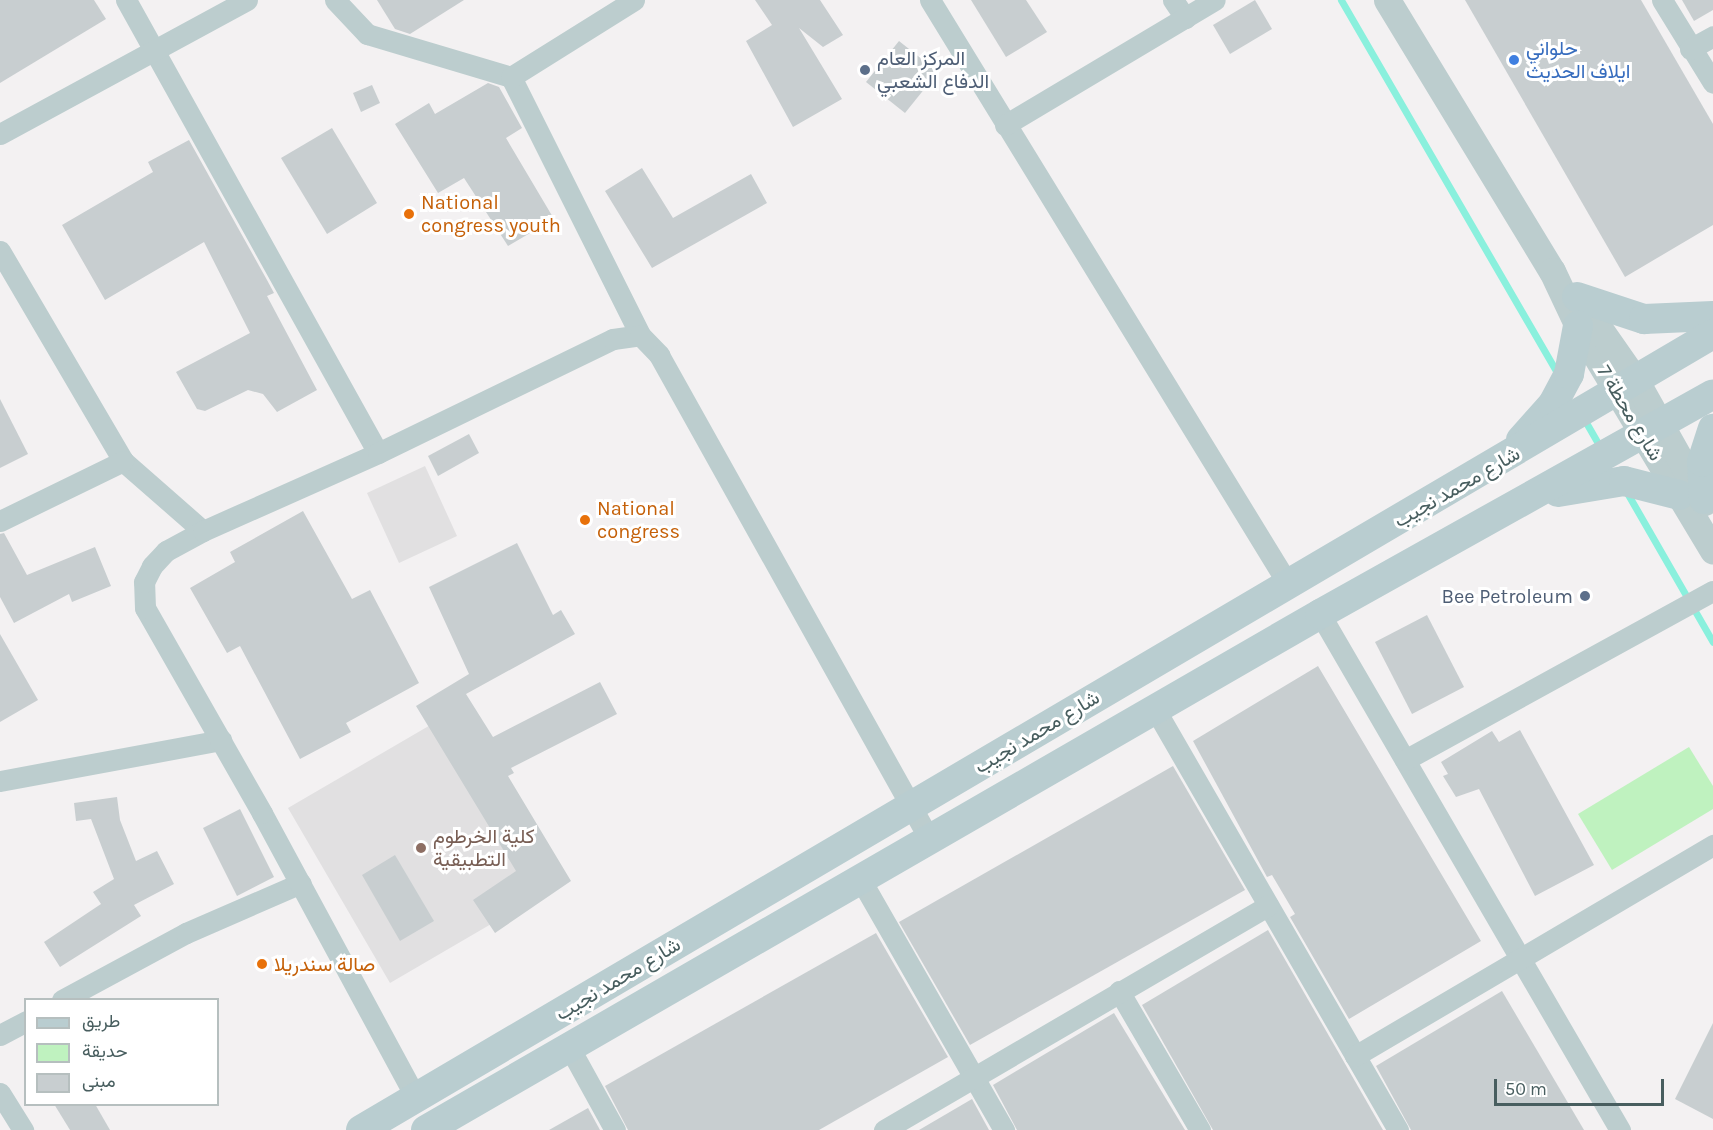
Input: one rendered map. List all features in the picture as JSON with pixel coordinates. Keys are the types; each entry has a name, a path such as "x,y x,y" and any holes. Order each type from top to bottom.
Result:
{"main road":[{"path":"1503,461 1563,387 1574,361 1577,311 1644,319 1713,316"},
{"name":"شارع محمد نجيب","path":"361,1130 1288,584 1503,461 1713,334"},
{"name":"شارع محمد نجيب","path":"426,1130 568,1045 862,882 1320,614 1654,430 1713,394"},
{"path":"1524,502 1604,481 1624,481 1691,497 1713,429"}],"street":[{"path":"126,0 378,453"},
{"path":"0,134 152,48 247,0"},
{"path":"335,0 367,34 510,77 640,335 659,355 931,842"},
{"path":"510,77 634,0"},
{"path":"930,0 1288,584"},
{"path":"1173,0 1185,18"},
{"path":"1005,125 1215,0"},
{"name":"شارع محطة 7","path":"1387,0 1551,271 1654,430 1691,497 1713,530"},
{"path":"1662,0 1713,83"},
{"path":"1690,49 1713,36"},
{"path":"0,251 123,461 203,531"},
{"path":"416,1098 301,883 145,608 144,582 152,566 165,551 203,531 378,453 613,339 640,335"},
{"path":"0,521 123,461"},
{"name":"شارع محطة 7","path":"1691,497 1713,551"},
{"path":"1405,760 1713,591"},
{"path":"1320,614 1620,1130"},
{"path":"1155,709 1398,1130"},
{"path":"0,781 221,740"},
{"path":"1355,1056 1713,845"},
{"path":"862,882 1004,1130"},
{"path":"64,998 186,933 301,883"},
{"path":"884,1130 1268,906"},
{"path":"1119,991 1200,1130"},
{"path":"0,1035 24,1022"},
{"path":"568,1045 615,1130"},
{"path":"0,1093 23,1130"}],"shaded area":[{"path":"425,466 457,536 399,563 367,493"},
{"name":"كلية الخرطوم التطبيقية","path":"451,713 553,888 390,983 288,808"}],"green space":[{"path":"1689,747 1713,786 1713,809 1612,870 1578,814"}],"building":[{"path":"0,0 94,0 106,19 0,83"},
{"path":"377,0 464,0 410,34 395,29"},
{"path":"755,0 820,0 843,35 823,47 799,28 842,99 793,127 746,41 772,25"},
{"path":"971,0 1026,0 1047,32 1006,57"},
{"path":"1255,0 1272,29 1230,54 1213,25"},
{"path":"1465,0 1641,0 1713,124 1713,225 1625,277"},
{"path":"1682,0 1713,0 1713,10 1694,21"},
{"path":"899,41 938,72 905,113 866,82"},
{"path":"488,83 499,87 522,128 506,138 554,219 508,246 464,178 438,193 395,124 429,103 435,114"},
{"path":"372,85 380,103 361,112 353,93"},
{"path":"332,128 377,203 327,234 281,158"},
{"path":"189,140 274,293 267,296 317,390 277,412 263,394 248,390 205,411 197,409 176,372 250,333 204,242 105,300 62,225 153,172 148,162"},
{"path":"642,168 673,218 751,174 767,203 652,268 605,191"},
{"path":"0,399 28,454 0,468"},
{"path":"469,434 479,453 438,476 428,456"},
{"path":"303,511 352,599 370,590 419,683 346,723 351,732 300,759 240,646 227,653 190,588 235,562 230,552"},
{"path":"4,533 27,575 95,547 111,586 72,602 69,594 14,623 0,597 0,534"},
{"path":"517,543 553,615 561,610 575,634 466,694 493,737 600,682 617,714 511,768 514,773 508,776 571,881 495,933 473,900 516,871 416,706 469,674 429,587"},
{"path":"1427,615 1464,687 1412,714 1375,642"},
{"path":"0,634 38,700 0,722"},
{"path":"1318,666 1481,941 1349,1019 1290,917 1295,914 1272,875 1267,877 1193,741"},
{"path":"1520,730 1594,865 1535,896 1479,789 1456,797 1443,776 1448,774 1441,762 1492,731 1499,742"},
{"path":"1173,766 1245,890 970,1045 899,922"},
{"path":"117,797 120,820 136,861 157,851 174,884 134,905 141,916 60,967 44,942 101,904 93,892 114,879 91,819 76,821 74,803"},
{"path":"240,809 274,877 237,896 203,828"},
{"path":"395,855 434,921 400,941 362,875"},
{"path":"1268,930 1383,1130 1213,1130 1142,1005"},
{"path":"876,933 948,1057 819,1130 628,1130 605,1086"},
{"path":"1502,991 1584,1130 1411,1130 1376,1066"},
{"path":"1114,1013 1185,1130 1017,1130 993,1085"},
{"path":"1713,1023 1713,1119 1675,1099"},
{"path":"972,1099 989,1130 919,1130"},
{"path":"55,1106 96,1106 110,1130 70,1130"},
{"path":"588,1108 600,1130 549,1130"}],"waterway":[{"path":"1341,0 1558,375"},
{"path":"1584,419 1601,448"},
{"path":"1626,491 1713,642"}],"place":[{"name":"حلواني ايلاف الحديث","path":"1514,60"},
{"name":"المركز العام الدفاع الشعبي","path":"865,70"},
{"name":"National congress youth","path":"409,214"},
{"name":"National congress","path":"585,520"},
{"name":"Bee Petroleum","path":"1585,596"},
{"name":"كلية الخرطوم التطبيقية","path":"421,848"},
{"name":"صالة سندريلا","path":"262,964"}]}
